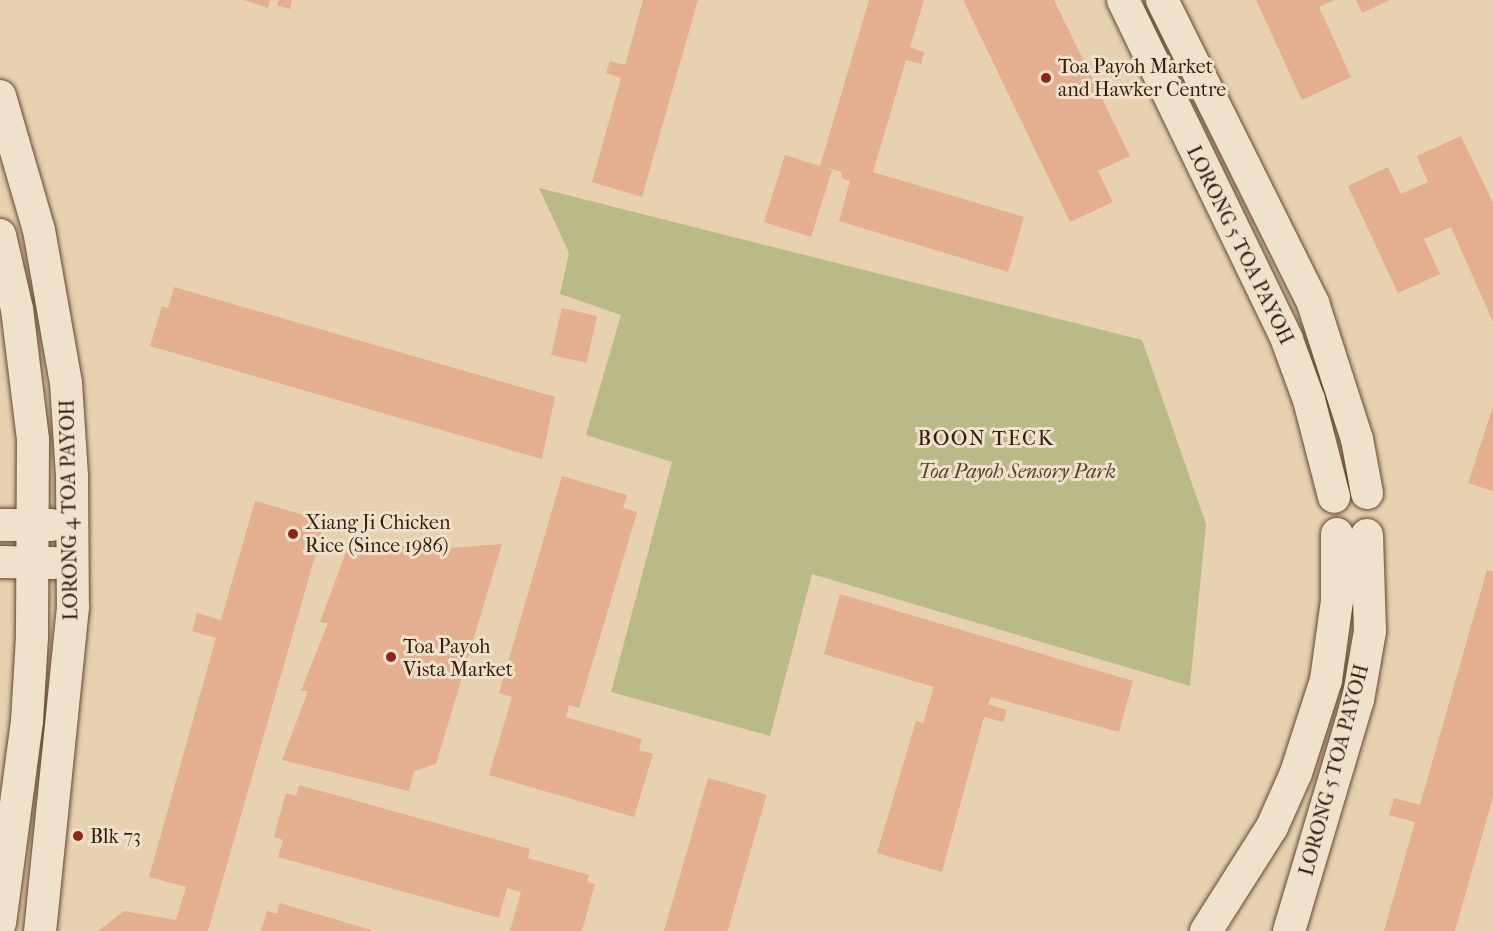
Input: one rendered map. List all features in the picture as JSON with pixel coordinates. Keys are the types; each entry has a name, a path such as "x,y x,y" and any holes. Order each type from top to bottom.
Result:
{"street":[{"name":"LORONG 5 TOA PAYOH","path":"1124,0 1287,340 1309,400 1334,498 1328,521 1352,535 1370,631 1358,700 1289,931"},
{"name":"LORONG 5 TOA PAYOH","path":"1162,0 1313,303 1357,439 1367,493 1379,512 1352,535 1337,601 1326,680 1296,773 1272,826 1206,931"},
{"name":"LORONG 4 TOA PAYOH","path":"0,96 39,230 66,383 73,607 40,931"},
{"name":"LORONG 4 TOA PAYOH","path":"0,235 17,309 29,401 15,525 31,562 27,721 0,923"},
{"path":"1334,498 1346,490 1367,493"},
{"path":"15,525 72,525"},
{"path":"0,562 72,564"}],"green space":[{"name":"Toa Payoh Sensory Park","path":"539,188 1142,340 1206,524 1190,686 812,574 770,736 611,692 672,462 586,435 621,315 560,294 569,253"}],"building":[{"path":"244,0 270,0 268,8"},
{"path":"279,0 292,0 290,9 277,5"},
{"path":"643,0 698,0 642,197 592,182 621,78 606,73 610,61 625,65"},
{"path":"869,0 924,0 910,47 924,52 921,64 906,60 873,172 1024,217 1008,272 839,221 850,181 841,178 842,172 824,167 832,170 811,237 764,222 785,155 820,166"},
{"name":"Toa Payoh Market and Hawker Centre","path":"963,0 1054,0 1130,156 1098,171 1113,202 1070,222"},
{"path":"1256,0 1335,0 1319,7 1351,77 1302,100"},
{"path":"1356,0 1390,0 1362,13"},
{"path":"1461,136 1493,203 1493,322 1451,227 1424,239 1440,274 1398,293 1348,186 1388,167 1401,194 1428,182 1417,156"},
{"path":"174,287 555,397 542,459 150,346 162,306 168,308"},
{"path":"562,308 597,316 586,363 551,355"},
{"path":"1493,407 1493,491 1468,483"},
{"path":"562,476 627,495 623,508 637,512 579,708 569,705 566,717 642,739 639,750 653,754 634,817 489,775 512,697 499,693"},
{"path":"255,501 325,521 208,931 98,931 124,911 176,920 186,887 149,877 216,638 192,631 197,613 221,620"},
{"name":"Toa Payoh Vista Market","path":"349,544 450,548 502,544 436,764 414,771 409,791 282,760 308,691 301,691 328,623 320,622"},
{"path":"1487,570 1493,572 1493,797 1455,931 1384,931 1415,822 1389,815 1394,798 1420,805"},
{"path":"840,594 1133,681 1119,732 991,697 988,704 1007,710 1003,722 984,717 942,872 877,853 916,721 923,723 934,687 824,654"},
{"path":"708,778 767,795 728,931 664,931"},
{"path":"299,785 530,849 528,858 589,875 587,882 595,884 582,931 510,931 521,892 507,888 499,918 278,857 283,840 274,837 286,793 296,796"},
{"path":"280,903 371,931 261,931 267,911 277,914"}],"place":[{"name":"Toa Payoh Market and Hawker Centre","path":"1046,78"},
{"name":"Xiang Ji Chicken Rice (Since 1986)","path":"293,534"},
{"name":"Toa Payoh Vista Market","path":"391,657"},
{"name":"Blk 73","path":"78,836"}],"district":[{"name":"BOON TECK","path":"986,438"}]}
